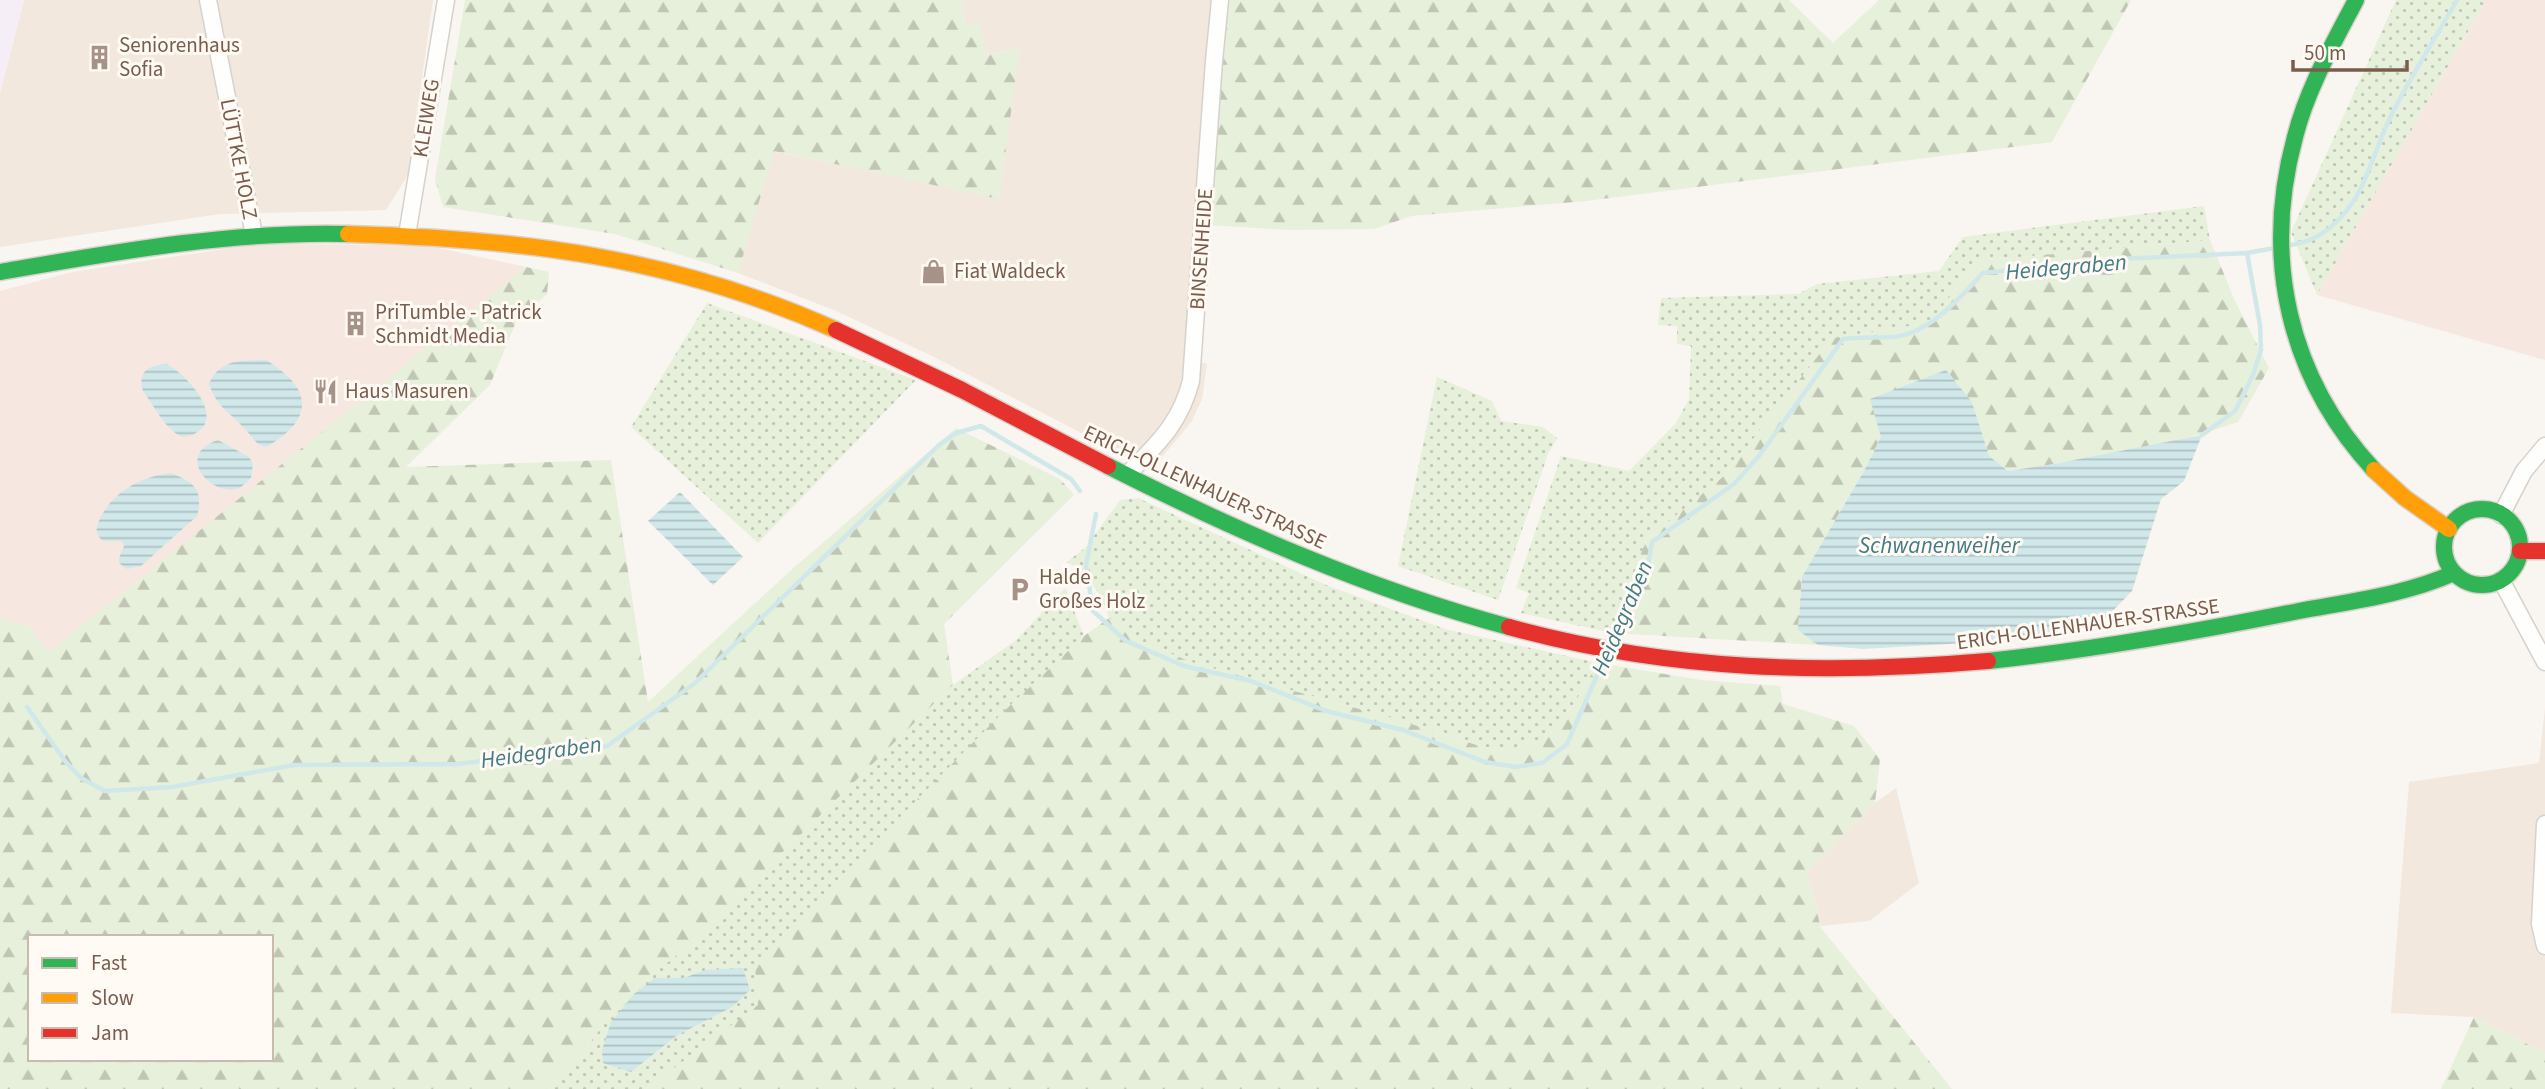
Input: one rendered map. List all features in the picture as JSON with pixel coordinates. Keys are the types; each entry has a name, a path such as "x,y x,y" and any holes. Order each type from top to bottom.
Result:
{"street":[{"name":"LÜTTKE HOLZ","path":"208,0 254,235"},
{"name":"KLEIWEG","path":"407,235 446,0"},
{"name":"BINSENHEIDE","path":"1127,475 1176,422 1186,403 1191,381 1220,0"},
{"path":"2356,0 2319,71 2295,136 2283,212 2287,306 2296,343 2327,411 2379,477 2405,499 2449,529"},
{"name":"ERICH-OLLENHAUER-STRASSE","path":"0,272 132,250 254,235 407,235 505,241 563,248 681,274 761,299 836,329 933,374 1232,527 1319,565 1405,597 1496,625 1619,652 1782,669 1870,669 1976,663 2138,642 2388,595 2434,583 2454,573"},
{"path":"2501,515 2525,471 2545,446"},
{"path":"2490,510 2501,515 2516,530 2520,551 2517,562 2510,573 2489,585 2464,581 2447,563 2444,552 2449,529 2466,513 2490,510"},
{"path":"2520,551 2545,551"},
{"path":"2501,580 2545,662"},
{"path":"2545,824 2540,924 2545,946"}],"shaded area":[{"path":"0,0 24,0 0,93"},
{"path":"24,0 433,0 408,175 386,210 220,214 0,247 0,93"},
{"path":"962,0 1225,0 1204,275 1201,362 1207,364 1202,399 1192,421 1162,457 1159,465 1124,455 930,355 834,310 738,273 773,151 999,198 1019,48 986,55 980,24 965,25"},
{"path":"2486,0 2545,0 2545,360 2317,295"},
{"path":"257,244 425,245 526,267 416,362 257,485 49,653 28,626 0,619 0,291 72,272"},
{"path":"2545,708 2545,1053 2474,1017 2391,1013 2409,782 2539,763"},
{"path":"1896,788 1919,883 1869,921 1821,926 1807,872 1875,803"}],"green space":[{"path":"465,0 962,0 965,25 980,23 986,55 1020,48 999,199 774,151 738,273 615,234 443,207 435,179"},
{"path":"1225,0 1789,0 1833,43 1879,0 2131,0 2052,142 1586,201 1411,216 1375,229 1288,230 1207,225"},
{"path":"2396,0 2486,0 2317,295 2291,232"},
{"path":"2204,206 2210,240 1975,261 1931,323 1832,338 1724,476 1646,540 1612,633 1521,613 1529,593 1516,588 1561,456 1629,471 1676,423 1689,399 1691,346 1677,344 1677,326 1658,325 1661,298 1798,294 1817,284 1939,271 1963,237"},
{"path":"2210,240 2235,301 2269,368 2238,422 2154,446 2008,471 1989,456 1972,402 1946,370 1881,437 1802,577 1798,630 1818,645 1612,633 1646,540 1724,476 1832,338 1931,323 1975,261"},
{"path":"526,267 549,272 547,294 516,322 490,385 406,467 611,460 648,702 789,572 956,428 1060,479 1074,495 944,624 953,685 682,951 625,996 582,1053 546,1089 0,1089 0,619 28,626 49,652"},
{"path":"707,303 916,380 758,543 631,427"},
{"path":"1437,377 1492,401 1501,421 1543,427 1557,438 1548,454 1498,600 1398,566"},
{"path":"1138,498 1326,585 1445,629 1598,663 1571,709 1543,742 1495,751 1399,720 1194,663 1134,639 1109,618 1101,597 1082,570 1067,562 1086,547 1120,500"},
{"path":"1065,588 1084,636 1001,714 759,1005 646,1089 546,1089 582,1053 625,996 682,951 953,685 1016,640"},
{"path":"1109,618 1134,639 1194,663 1399,720 1495,751 1543,742 1571,709 1598,663 1701,680 1780,686 1783,704 1854,726 1880,759 1875,803 1807,872 1821,928 1952,1089 646,1089 758,1005 755,965 1001,714 1084,636"},
{"path":"2474,1017 2545,1053 2545,1089 2441,1089"}],"water":[{"path":"266,360 293,382 300,393 302,404 300,415 293,426 266,447 257,443 220,405 209,384 219,369 226,365 240,361"},
{"path":"167,364 193,387 206,409 207,419 202,428 186,437 172,431 143,391 142,378 146,370"},
{"name":"Schwanenweiher","path":"1946,370 1972,402 1989,456 2008,471 2202,435 2184,481 2161,499 2132,591 2103,621 2076,630 2015,640 1863,649 1818,645 1798,630 1802,577 1881,437 1870,399"},
{"path":"218,440 249,457 253,464 251,478 237,489 216,486 201,472 199,455 205,446"},
{"path":"171,473 195,488 199,500 197,516 141,566 127,569 119,563 124,546 122,541 103,541 97,532 99,521 112,501 129,487 149,478"},
{"path":"680,492 743,557 713,585 648,521"},
{"path":"743,968 750,990 732,1007 676,1036 631,1072 603,1063 602,1050 611,1022 634,994 655,978 684,978 705,970"}],"waterway":[{"name":"Heidegraben","path":"2286,246 2310,240 2323,233 2350,206 2364,182 2398,101 2457,0"},
{"name":"Heidegraben","path":"2202,435 2235,411 2253,375 2261,350 2260,325 2247,253 2274,248"},
{"name":"Heidegraben","path":"1610,646 1635,586 1648,566 1652,542 1734,484 1759,456 1843,339 1893,337 1919,329 1943,313 1983,273 2119,259 2247,253"},
{"name":"Heidegraben","path":"27,707 65,761 81,778 105,791 172,787 294,765 457,764 607,746 694,684 939,445 956,433 981,426 1071,479 1080,491"},
{"name":"Heidegraben","path":"1096,514 1086,565 1093,611 1126,641 1184,666 1251,681 1326,711 1403,730 1485,762 1516,767 1542,763 1567,744 1605,657"}],"traffic: fast":[{"path":"2356,0 2330,50 2300,119 2285,182 2281,227 2283,271 2290,314 2303,356 2321,396 2345,434 2374,470"},
{"path":"0,272 130,250 217,239 348,234"},
{"path":"1108,466 1206,514 1305,557 1406,595 1509,627"},
{"path":"2482,509 2496,512 2509,520 2517,533 2520,547 2517,561 2509,574 2496,582 2482,585 2468,582 2455,574 2447,561 2444,547 2447,533 2455,520 2468,512 2482,509"},
{"path":"1988,661 2066,652 2221,626 2397,592 2454,573"}],"traffic: slow":[{"path":"348,234 476,241 597,256 716,285 836,330"},
{"path":"2374,470 2405,498 2449,529"}],"traffic: jam":[{"path":"836,330 962,390 1108,466"},
{"path":"2520,551 2545,551"},
{"path":"1509,627 1628,653 1747,666 1866,668 1988,661"}],"place":[{"name":"Seniorenhaus Sofia","path":"99,57"},
{"name":"Fiat Waldeck","path":"934,271"},
{"name":"PriTumble - Patrick Schmidt Media","path":"355,324"},
{"name":"Haus Masuren","path":"325,391"},
{"name":"Halde Großes Holz","path":"1019,589"}]}
